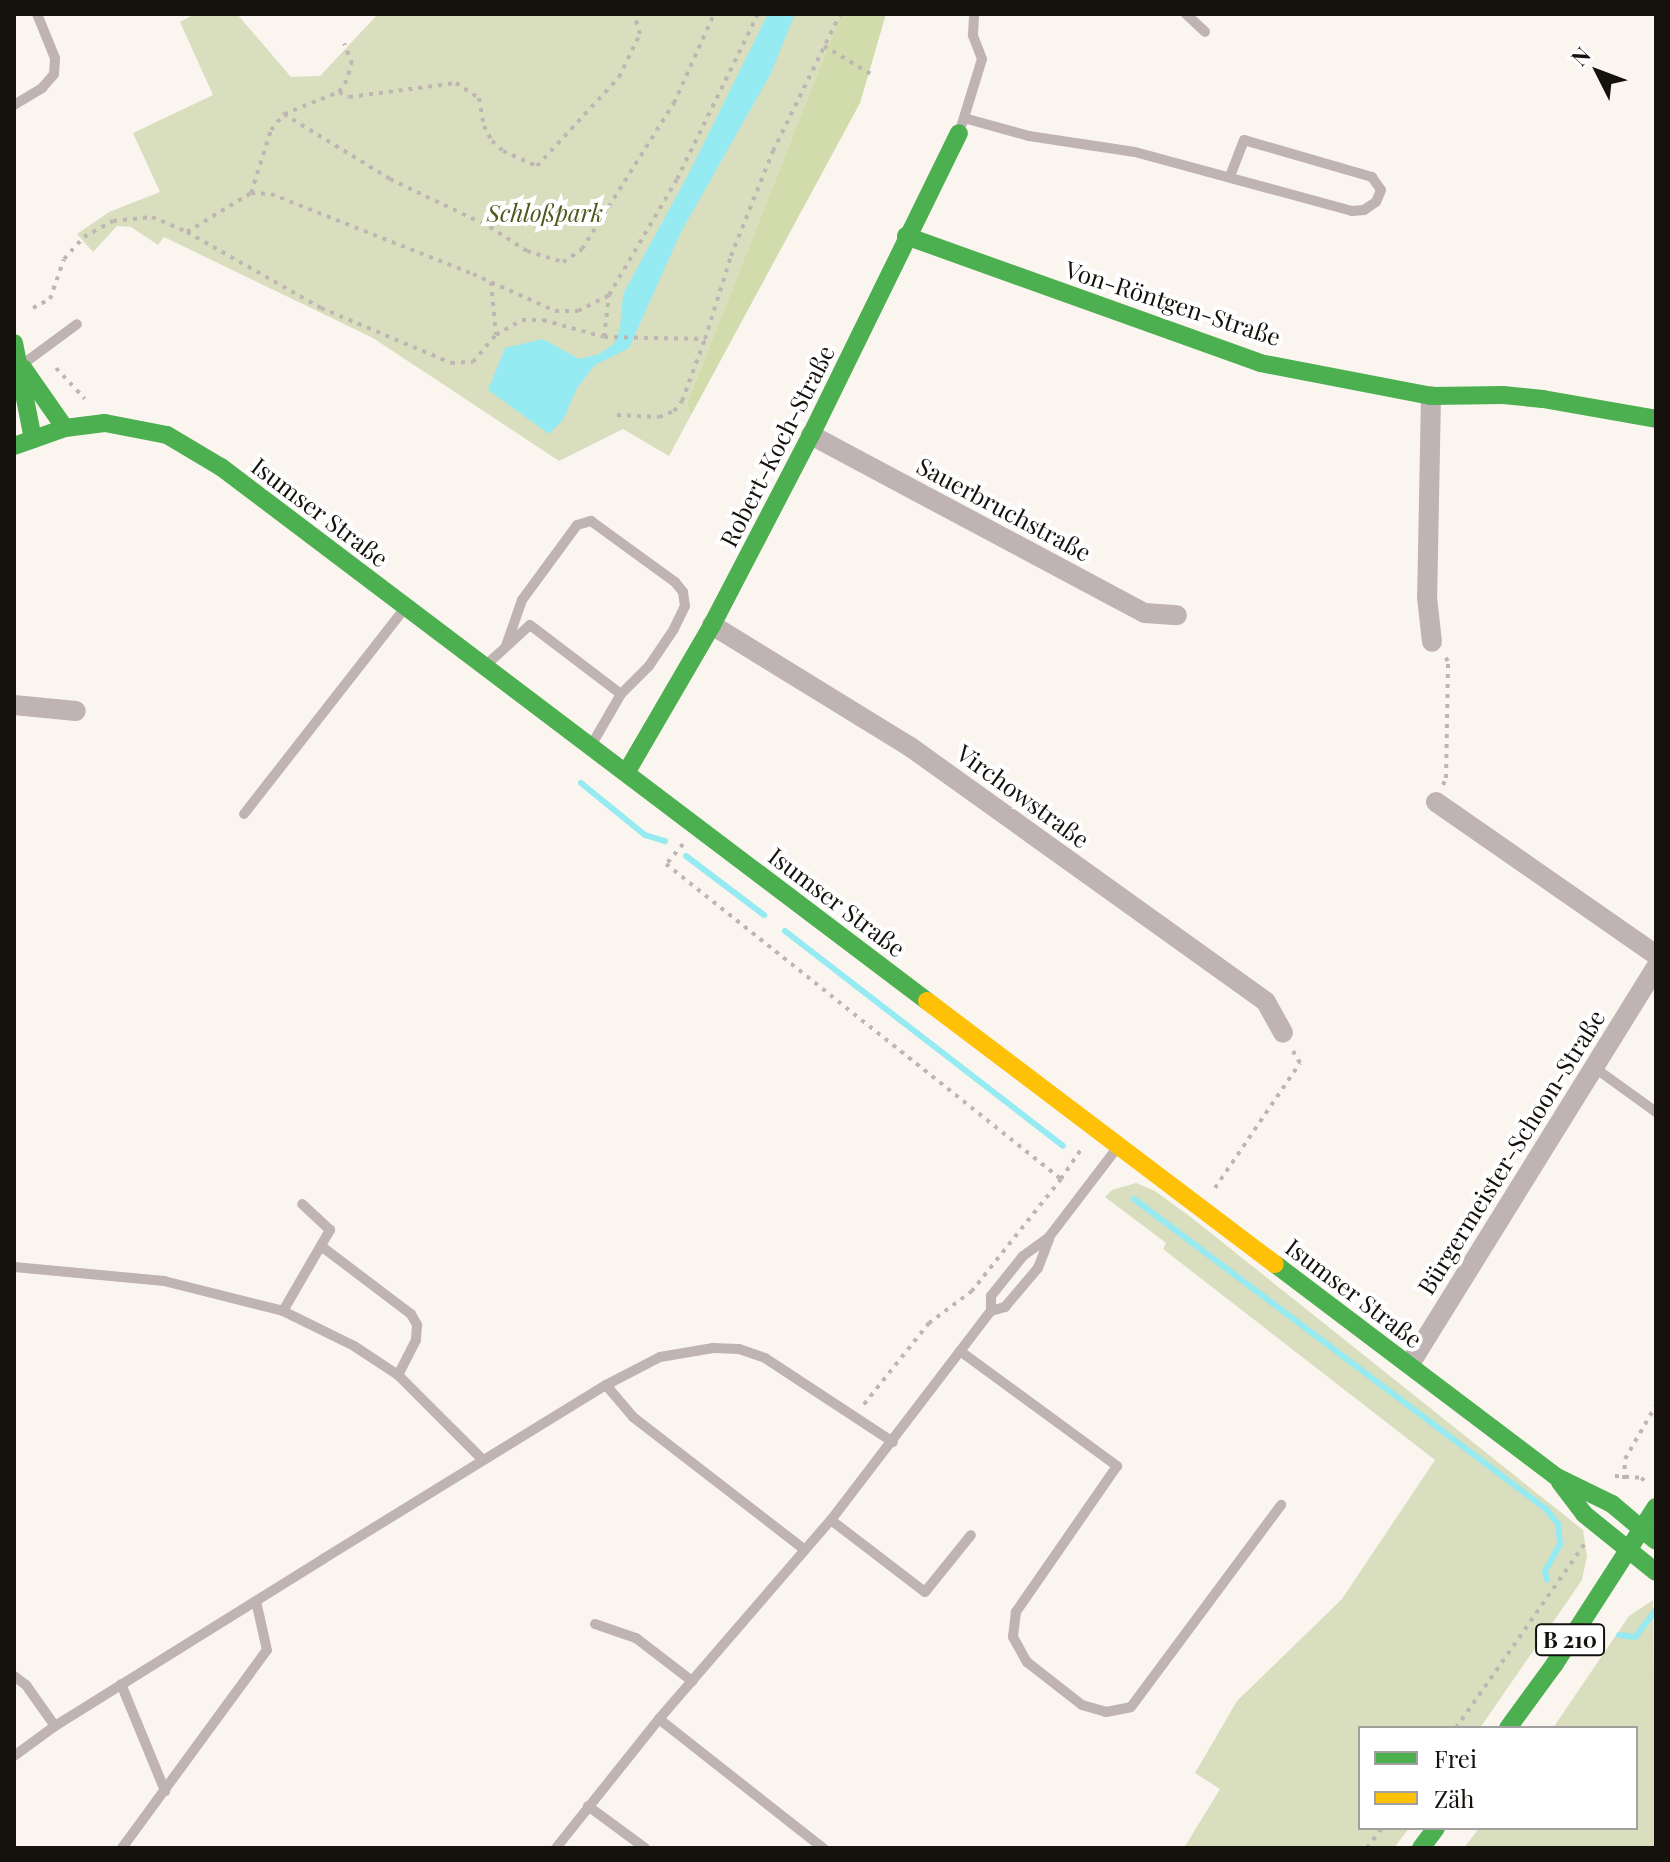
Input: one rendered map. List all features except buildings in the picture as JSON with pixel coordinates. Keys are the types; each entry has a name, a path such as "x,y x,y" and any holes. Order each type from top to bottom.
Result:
{"street":[{"name":"Robert-Koch-Straße","path":"626,773 712,625 811,435 961,126"},
{"name":"Von-Röntgen-Straße","path":"906,236 1260,363 1431,396 1516,396 1656,419"},
{"path":"14,343 21,365 33,439"},
{"path":"21,365 65,428"},
{"path":"1431,396 1427,597 1432,642"},
{"name":"Isumser Straße","path":"14,446 65,428 105,423 167,435 221,467 1557,1477 1612,1504 1649,1535"},
{"name":"Sauerbruchstraße","path":"811,435 1145,613 1177,615"},
{"name":"Virchowstraße","path":"712,625 909,746 1266,1002 1283,1033"},
{"path":"14,705 76,711"},
{"path":"1436,802 1656,955"},
{"name":"Bürgermeister-Schoon-Straße","path":"1410,1364 1656,967"},
{"name":"Isumser Straße","path":"1557,1477 1584,1514 1656,1572"},
{"name":"B 210","path":"1509,1726 1629,1550 1649,1535 1656,1507"},
{"path":"1421,1848 1434,1830"}],"lane":[{"path":"14,105 42,88 54,74 55,58 37,14"},
{"path":"974,14 973,35 982,59 961,126 1135,152 1352,211 1364,210 1376,202 1381,190 1372,177 1244,140 1230,176"},
{"path":"1186,14 1205,32"},
{"path":"21,365 77,324"},
{"path":"506,646 522,600 577,525 591,521 675,582 683,592 685,606 649,666 621,694 590,746"},
{"path":"244,814 405,607"},
{"path":"485,666 530,625 621,694"},
{"path":"1595,1068 1656,1112"},
{"path":"556,1848 659,1719 831,1520 991,1311 1005,1307 1038,1268 1056,1234 1119,1146"},
{"path":"283,1311 330,1230 302,1204"},
{"path":"991,1311 991,1296 1023,1256 1056,1234"},
{"path":"321,1246 411,1314 417,1325 416,1340 398,1375"},
{"path":"14,1267 164,1281 283,1311 354,1346 398,1375 483,1460"},
{"path":"14,1756 121,1684 483,1460 606,1385 660,1357 713,1348 739,1349 790,1372 893,1442"},
{"path":"960,1351 1117,1466 1016,1612 1013,1637 1027,1662 1082,1705 1106,1712 1131,1707 1281,1505"},
{"path":"606,1385 633,1417 805,1550"},
{"path":"831,1520 925,1592 971,1535"},
{"path":"122,1848 267,1650 256,1601"},
{"path":"595,1624 636,1638 692,1681"},
{"path":"14,1676 26,1685 55,1726"},
{"path":"121,1684 165,1791"},
{"path":"659,1719 823,1848"},
{"path":"588,1806 645,1848"}],"path":[{"path":"339,92 349,97 456,83 479,98 484,126 492,141 503,151 537,166 619,77 640,34 634,14"},
{"path":"284,114 390,179 490,227 527,251 563,262 582,249 674,103 714,14"},
{"path":"608,336 609,295 677,179 758,14"},
{"path":"617,415 659,417 674,411 682,401 731,256 762,177 840,14"},
{"path":"251,193 271,130 284,114 339,92 351,72 350,52 344,43"},
{"path":"824,46 871,74"},
{"path":"187,232 251,193 271,194 491,282 555,311 578,311 609,295"},
{"path":"33,308 50,299 64,259 84,237 113,221 152,217 187,232 321,308 451,363 473,362 496,335 522,320 543,320 608,336 705,339"},
{"path":"491,282 496,335"},
{"path":"1432,642 1448,661 1446,778 1436,802"},
{"path":"697,826 666,864 1061,1179 972,1291 929,1323 854,1416"},
{"path":"1213,1192 1300,1063 1283,1033"},
{"path":"1612,1504 1624,1491 1625,1459 1656,1405"},
{"path":"1457,1726 1598,1524"},
{"path":"1367,1848 1380,1830"}],"green space":[{"name":"Schloßpark","path":"195,14 237,14 291,77 320,76 378,14 841,14 687,403 691,415 669,456 623,429 559,461 373,338 164,237 158,245 131,227 117,226 93,252 77,234 109,212 160,192 133,133 213,95 180,22"},
{"path":"841,14 886,14 860,103 691,415 687,403"},
{"path":"1136,1183 1155,1191 1583,1530 1587,1556 1582,1580 1481,1726 1358,1726 1358,1830 1408,1830 1394,1848 1184,1848 1220,1789 1195,1773 1237,1701 1342,1599 1435,1460 1163,1249 1166,1243 1105,1197 1112,1190"},
{"path":"1653,1600 1656,1848 1464,1848 1478,1830 1638,1830 1638,1726 1554,1726 1629,1616"}],"water":[{"path":"768,14 795,14 770,75 681,232 629,348 595,365 577,388 563,420 549,434 488,390 505,348 543,339 579,359 599,354 614,344 620,328 623,294 689,173"}],"waterway":[{"path":"581,783 645,835 665,841"},
{"path":"686,856 764,915"},
{"path":"785,931 1063,1146"},
{"path":"1134,1199 1546,1509 1558,1524 1560,1544 1545,1571 1547,1580"},
{"path":"1619,1635 1635,1637 1656,1610"}],"traffic: fast":[{"path":"626,773 712,625 811,435 959,133"},
{"path":"906,236 1260,363 1431,396 1503,395 1543,399 1656,419"},
{"path":"14,343 33,439"},
{"path":"23,368 65,428"},
{"path":"14,446 65,428 105,423 167,435 221,467 927,1001"},
{"path":"1275,1264 1557,1477 1612,1504 1656,1541"},
{"path":"1560,1482 1584,1514 1656,1572"},
{"path":"1509,1726 1554,1665 1656,1507"},
{"path":"1421,1848 1434,1830"}],"traffic: slow":[{"path":"927,1001 1275,1264"}]}
